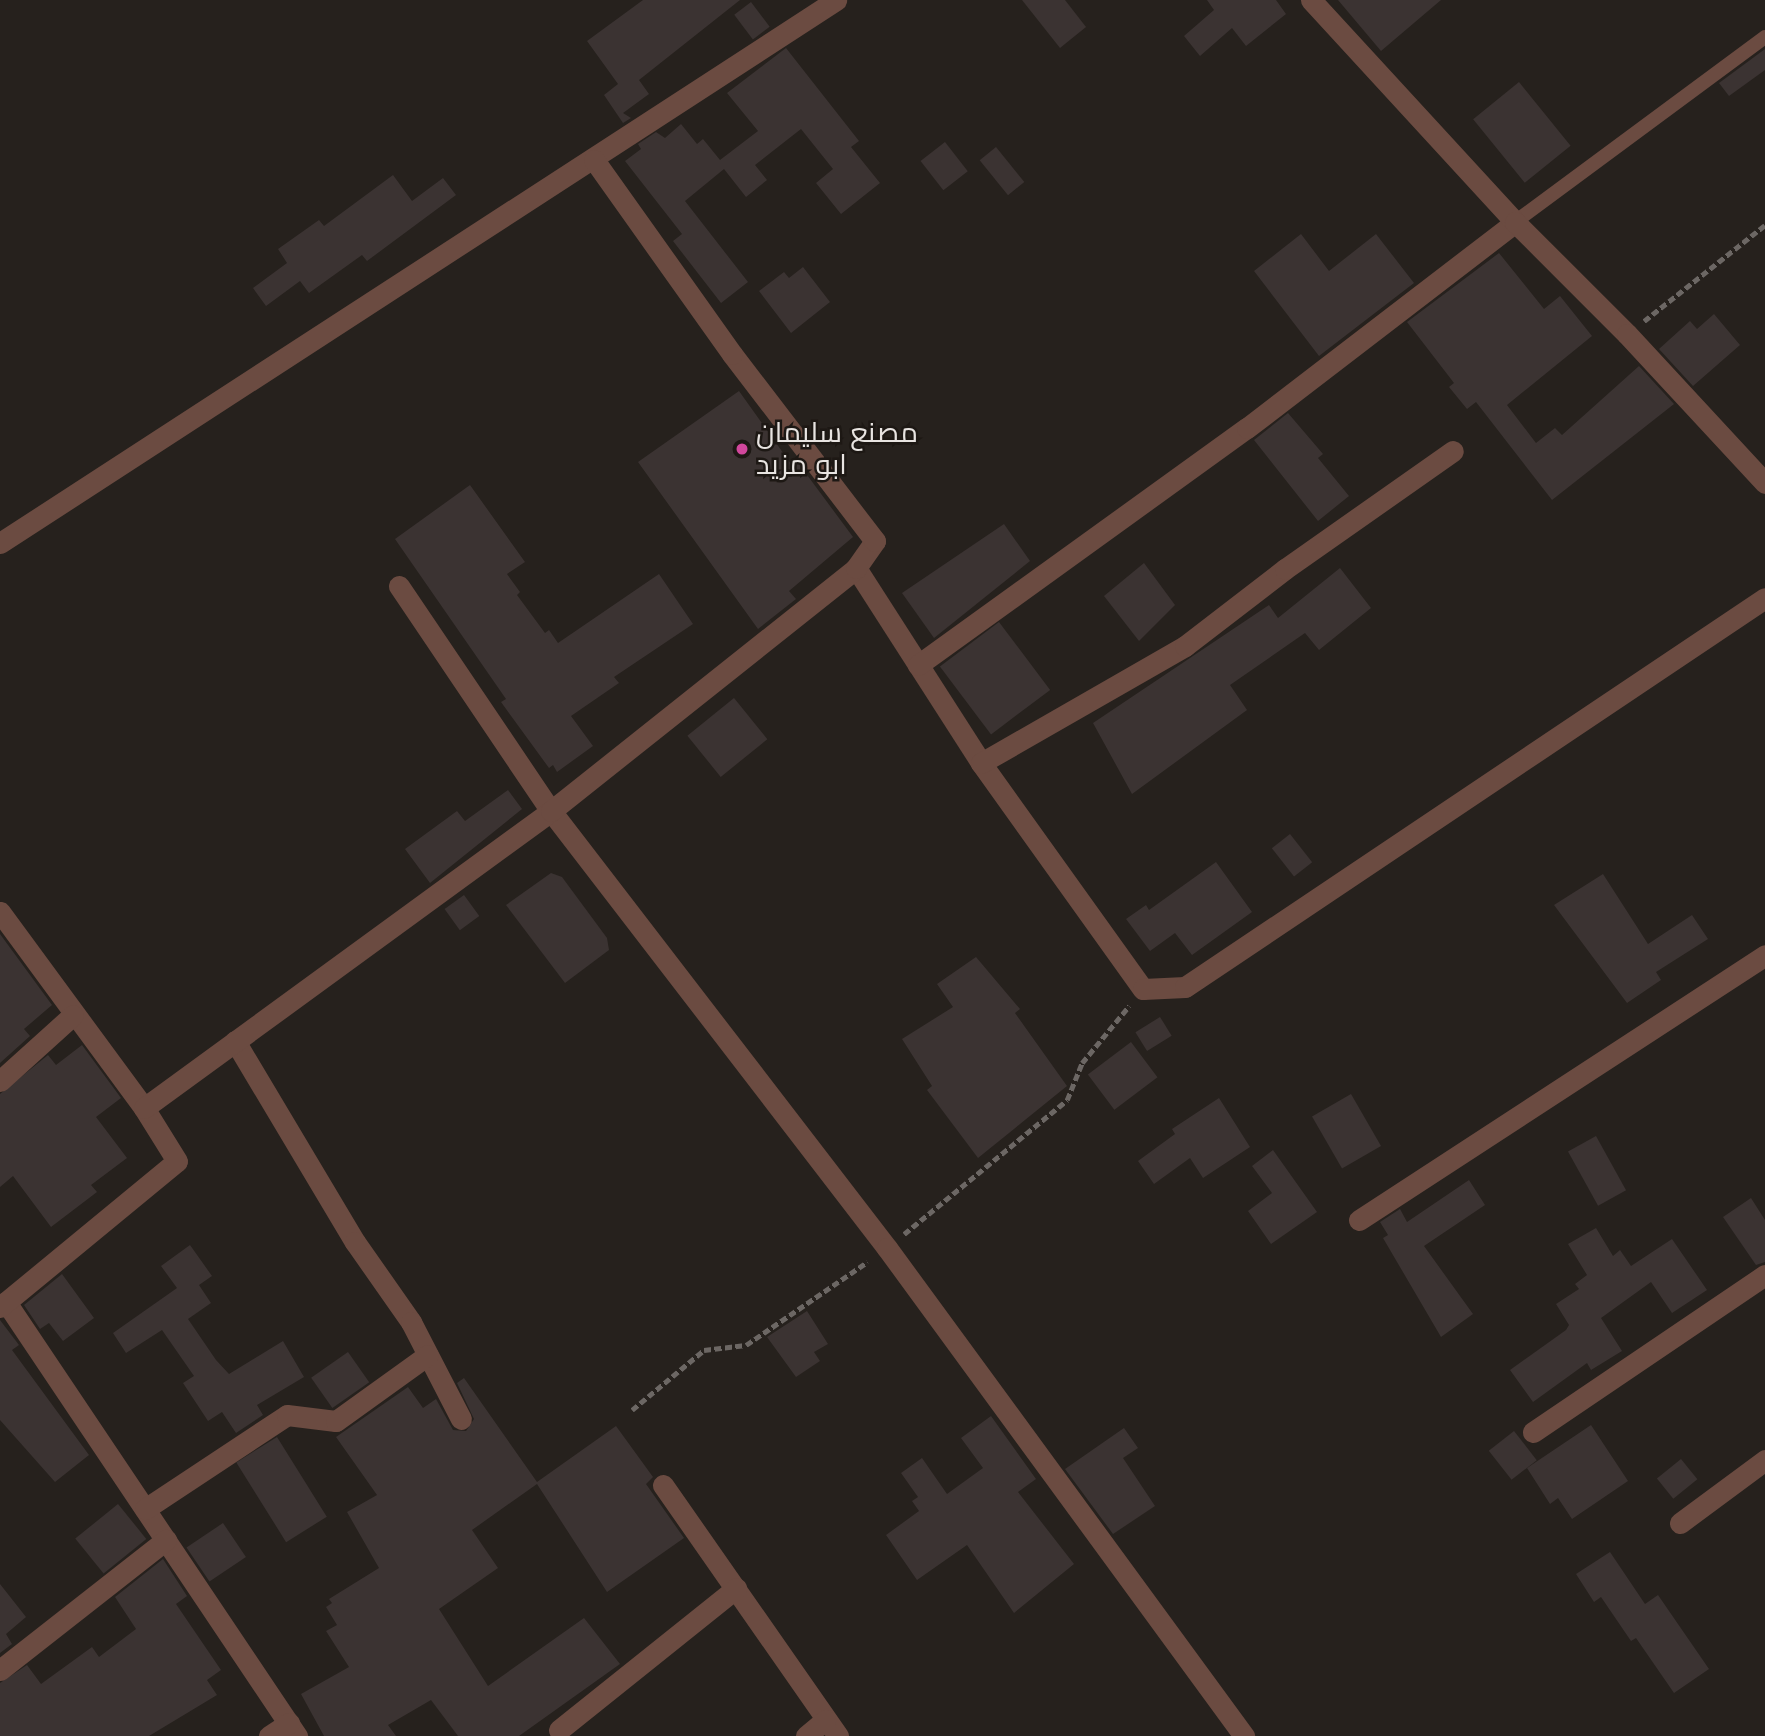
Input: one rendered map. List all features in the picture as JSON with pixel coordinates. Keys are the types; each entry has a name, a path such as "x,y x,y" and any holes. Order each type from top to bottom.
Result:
{"street":[{"path":"0,543 594,160 836,0"},
{"path":"1311,0 1515,222 1627,334 1765,483"},
{"path":"144,1108 551,811 856,568 875,541 732,354 594,160"},
{"path":"918,665 1247,428 1515,222"},
{"path":"981,763 1185,646 1285,569 1453,452"},
{"path":"856,568 981,763 1143,989 1185,987 1765,598"},
{"path":"399,586 551,811 887,1248 1244,1736"},
{"path":"0,912 73,1015 144,1108 177,1161 3,1305 145,1508 293,1730 269,1736"},
{"path":"1359,1220 1765,955"},
{"path":"0,1081 73,1015"},
{"path":"235,1041 428,1356 461,1419"},
{"path":"1533,1432 1765,1275"},
{"path":"145,1508 287,1415 336,1421 428,1356"},
{"path":"1680,1523 1765,1460"},
{"path":"663,1485 832,1728 806,1736"},
{"path":"0,1671 166,1540"},
{"path":"559,1730 736,1588"}],"lane":[{"path":"1515,222 1765,37"}],"path":[{"path":"1627,334 1765,225"},
{"path":"632,1410 704,1350 746,1345 887,1248 1067,1100 1082,1063 1143,989"}],"building":[{"path":"643,0 740,0 639,80 649,94 623,113 631,118 623,123 604,95 618,84 587,41"},
{"path":"1022,0 1065,0 1086,27 1060,48"},
{"path":"1207,0 1276,0 1286,14 1246,46 1232,28 1200,56 1184,36 1214,10"},
{"path":"1338,0 1441,0 1381,51"},
{"path":"751,2 770,27 753,39 734,15"},
{"path":"786,48 859,141 851,147 880,183 841,214 816,183 833,169 801,129 755,165 767,180 746,197 724,169 685,201 748,282 721,303 673,241 682,234 625,161 641,149 638,144 656,132 665,138 681,124 697,144 703,139 720,160 758,131 727,93"},
{"path":"1765,49 1765,70 1729,96 1719,83"},
{"path":"1519,82 1571,146 1525,183 1473,119"},
{"path":"945,142 968,171 943,190 921,161"},
{"path":"996,147 1024,182 1008,195 980,160"},
{"path":"393,175 412,201 443,178 456,195 367,261 362,255 309,293 300,281 266,306 253,288 287,263 278,249 319,220 324,226"},
{"path":"1301,234 1329,271 1376,234 1414,283 1319,356 1254,271"},
{"path":"1499,253 1544,309 1560,296 1592,336 1507,405 1536,443 1555,428 1562,435 1639,366 1674,404 1552,500 1476,402 1467,409 1449,387 1454,383 1407,322"},
{"path":"803,267 830,302 791,333 759,291 784,272 789,278"},
{"path":"1714,314 1740,345 1693,386 1659,349 1690,321 1697,329"},
{"path":"739,391 791,464 796,460 853,537 789,591 796,599 758,629 638,462"},
{"path":"1288,413 1323,454 1318,458 1349,496 1318,521 1254,440"},
{"path":"470,485 525,562 507,574 520,592 517,595 545,633 549,630 558,643 659,574 693,624 614,677 619,683 571,716 593,746 557,772 553,765 549,768 501,702 506,699 395,539"},
{"path":"1004,524 1030,561 934,638 902,593"},
{"path":"1144,563 1175,605 1139,641 1104,596"},
{"path":"1340,568 1371,608 1319,650 1305,633 1230,685 1247,710 1132,794 1093,723 1269,605 1278,618"},
{"path":"999,622 1050,690 991,734 940,667"},
{"path":"734,698 767,739 721,777 687,736"},
{"path":"508,790 522,809 430,883 405,849 457,811 465,821"},
{"path":"1290,834 1312,862 1294,877 1272,848"},
{"path":"1216,862 1252,912 1192,955 1175,933 1150,951 1126,919 1146,905 1149,910"},
{"path":"551,873 562,877 607,938 609,950 565,983 506,905"},
{"path":"1603,874 1648,944 1692,915 1708,939 1656,972 1661,980 1627,1003 1554,905"},
{"path":"464,895 479,916 460,930 445,909"},
{"path":"0,934 52,1005 24,1029 30,1036 0,1063"},
{"path":"976,957 1020,1009 1015,1013 1067,1086 978,1158 927,1090 932,1086 902,1039 953,1007 937,984"},
{"path":"1160,1017 1172,1036 1147,1051 1135,1032"},
{"path":"1131,1042 1157,1077 1114,1110 1088,1074"},
{"path":"82,1045 121,1098 96,1117 127,1158 91,1185 97,1192 51,1227 13,1176 0,1187 0,1094 48,1055 56,1065"},
{"path":"1351,1094 1381,1146 1342,1168 1312,1116"},
{"path":"1219,1098 1250,1147 1203,1178 1190,1158 1154,1184 1138,1161 1175,1134 1172,1129"},
{"path":"1596,1136 1626,1190 1598,1206 1568,1152"},
{"path":"1273,1150 1317,1212 1271,1244 1248,1211 1272,1193 1252,1166"},
{"path":"1469,1180 1485,1205 1424,1246 1473,1314 1441,1337 1383,1238 1388,1235 1380,1222 1400,1209 1407,1222"},
{"path":"1751,1198 1765,1220 1765,1262 1756,1265 1723,1217"},
{"path":"1596,1228 1613,1256 1620,1250 1631,1266 1672,1239 1707,1290 1672,1313 1651,1282 1601,1318 1622,1351 1591,1370 1587,1363 1533,1402 1510,1370 1566,1330 1569,1325 1556,1304 1579,1289 1575,1284 1587,1275 1568,1244"},
{"path":"190,1245 212,1276 199,1285 211,1303 188,1319 216,1360 229,1374 283,1341 304,1377 257,1405 263,1415 236,1433 222,1412 208,1421 183,1383 194,1376 162,1330 126,1353 113,1333 177,1288 161,1266"},
{"path":"62,1274 94,1318 63,1341 49,1323 40,1329 24,1305"},
{"path":"807,1311 828,1344 814,1352 820,1361 796,1377 767,1337"},
{"path":"0,1320 19,1345 12,1350 89,1455 55,1482 0,1420"},
{"path":"348,1352 369,1382 332,1408 311,1378"},
{"path":"464,1378 537,1482 616,1426 653,1477 646,1484 684,1538 607,1592 537,1484 472,1530 498,1568 439,1609 488,1686 584,1618 620,1664 519,1736 458,1736 431,1700 388,1725 396,1736 324,1736 301,1694 349,1667 326,1631 337,1625 326,1607 332,1603 329,1599 379,1568 347,1512 377,1495 336,1437 408,1387 423,1408 436,1399 453,1430 466,1431 474,1419 457,1383"},
{"path":"991,1416 1036,1479 1018,1492 1074,1564 1014,1613 967,1545 917,1580 886,1535 919,1511 912,1501 918,1497 901,1473 922,1458 947,1494 983,1468 961,1438"},
{"path":"1591,1425 1628,1481 1572,1519 1558,1498 1550,1504 1527,1468"},
{"path":"1124,1428 1138,1448 1123,1458 1155,1506 1113,1534 1065,1469"},
{"path":"1514,1431 1537,1460 1512,1480 1489,1451"},
{"path":"277,1437 327,1517 286,1542 236,1462"},
{"path":"1681,1459 1697,1479 1673,1499 1657,1479"},
{"path":"118,1504 146,1539 104,1574 75,1539"},
{"path":"223,1523 246,1557 209,1582 187,1548"},
{"path":"1610,1552 1645,1604 1658,1595 1709,1669 1674,1693 1636,1638 1631,1641 1601,1597 1594,1602 1576,1574"},
{"path":"163,1559 187,1596 176,1604 221,1670 207,1680 217,1695 149,1736 0,1736 0,1683 27,1665 41,1684 92,1647 99,1657 136,1629 115,1597"},
{"path":"0,1584 26,1617 6,1634 12,1644 0,1653"}],"place":[{"name":"مصنع سليمان ابو مزيد","path":"742,449"}]}
